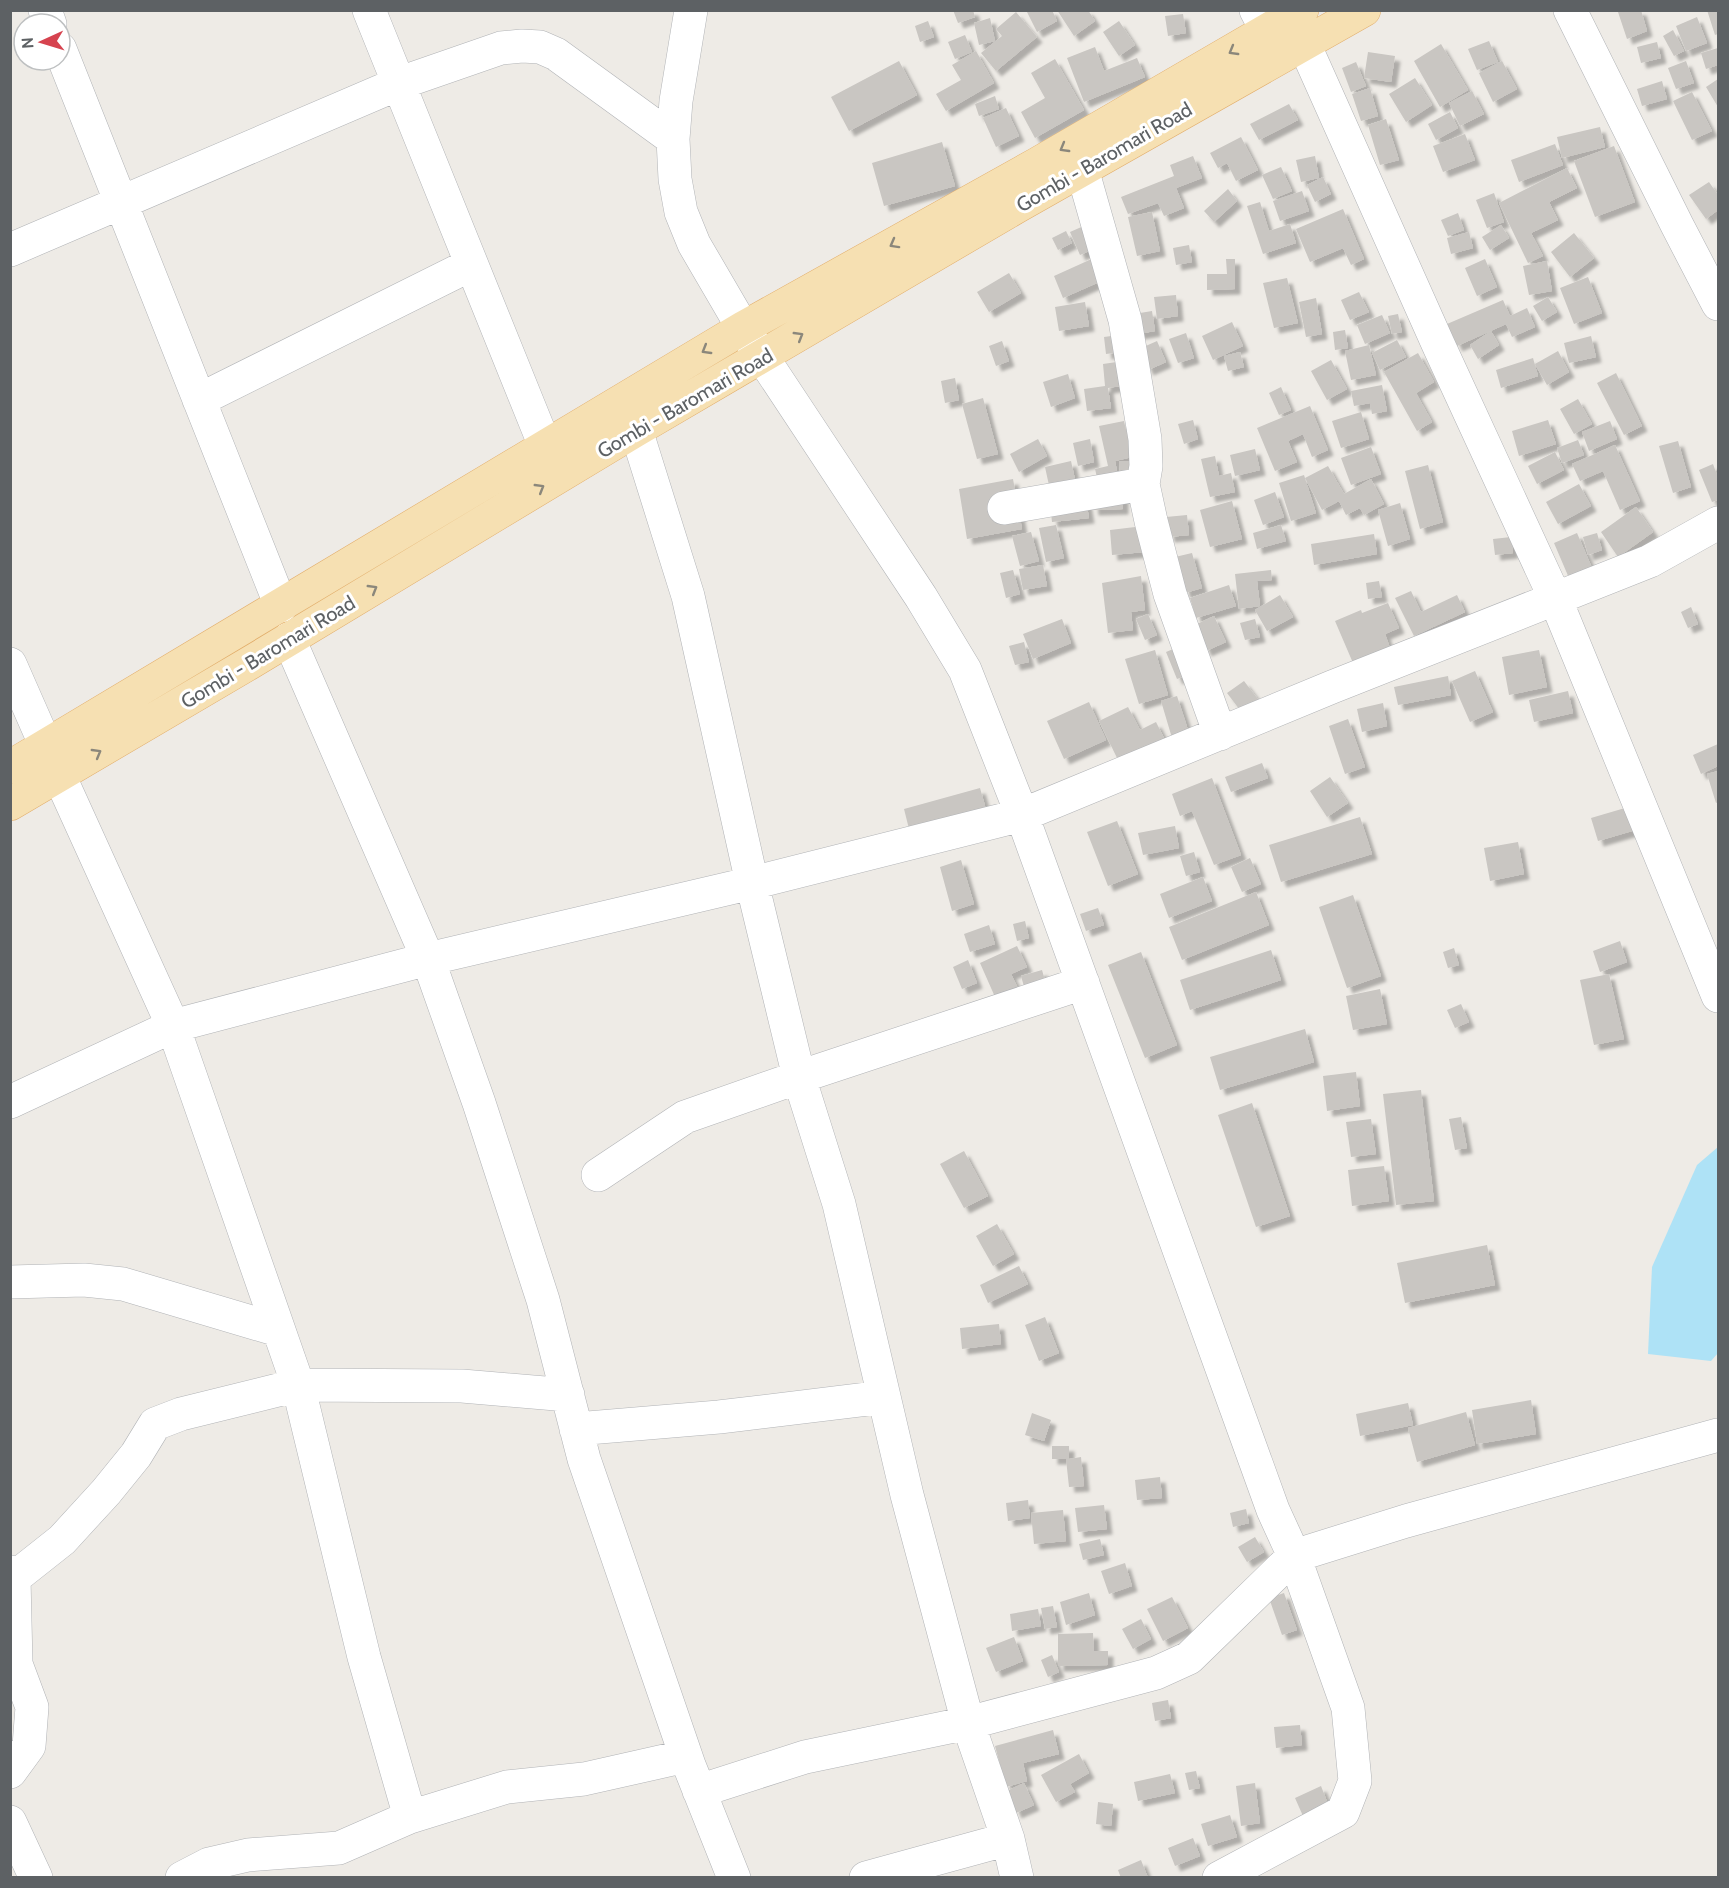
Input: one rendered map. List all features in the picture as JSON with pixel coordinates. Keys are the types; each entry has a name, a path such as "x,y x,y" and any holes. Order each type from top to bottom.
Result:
{"main road":[{"name":"Gombi - Baromari Road","path":"10,804 52,761 281,606 743,328 1037,164 1262,21 1302,10"},
{"name":"Gombi - Baromari Road","path":"10,767 52,761 289,639 636,430 1083,170 1364,10"}],"street":[{"path":"369,10 545,446"},
{"path":"691,10 676,101 673,139 675,179 681,212 694,244 743,328 921,597 965,670 1022,815 1273,1510 1294,1556 1348,1708 1355,1781 1343,1812 1219,1878"},
{"path":"1570,10 1671,215 1719,304"},
{"path":"1304,44 1438,344 1556,598 1719,996"},
{"path":"10,250 399,83 501,48 540,47 556,54 673,139"},
{"path":"69,72 281,606"},
{"path":"1083,170 1125,320 1145,439 1146,466 1143,484 1170,594 1220,734"},
{"path":"199,400 470,265"},
{"path":"636,430 688,596 752,883 799,1077 839,1204 907,1495 968,1723 1008,1839 1017,1878"},
{"path":"1004,508 1143,484"},
{"path":"10,1102 173,1026 428,959 752,883 1022,815 1650,561 1719,523"},
{"path":"289,639 428,959 479,1103 543,1300 584,1459 686,1756 734,1878"},
{"path":"10,664 173,1026 298,1385 364,1657 410,1817"},
{"path":"598,1175 686,1118 799,1077 1083,983"},
{"path":"10,1282 84,1280 123,1284 278,1330"},
{"path":"10,1772 29,1746 32,1707 16,1664 12,1575 62,1539 106,1492 136,1455 155,1424 181,1414 298,1385 462,1386 568,1395"},
{"path":"576,1429 719,1417 884,1397"},
{"path":"699,1791 805,1757 968,1723 1155,1673 1189,1658 1294,1556 1406,1521 1719,1435"},
{"path":"182,1878 209,1864 248,1856 339,1848 410,1817 507,1786 584,1779 686,1756"},
{"path":"10,1822 36,1878"},
{"path":"866,1878 1008,1839"}],"water":[{"path":"1718,1147 1718,1353 1711,1361 1648,1354 1652,1267 1697,1165"}],"building":[{"path":"953,10 973,10 975,17 958,23"},
{"path":"1026,10 1052,10 1057,21 1037,32"},
{"path":"1057,10 1088,10 1095,21 1074,36"},
{"path":"1641,10 1647,31 1627,39 1618,12"},
{"path":"1707,10 1718,10 1718,34 1715,35"},
{"path":"1016,12 1037,37 996,71 981,53 1002,36 996,29"},
{"path":"1183,14 1186,33 1168,36 1165,16"},
{"path":"1697,17 1707,43 1686,51 1676,26"},
{"path":"990,18 995,41 979,45 974,23"},
{"path":"928,21 934,37 920,42 915,26"},
{"path":"1119,21 1135,45 1119,56 1103,32"},
{"path":"1673,30 1684,51 1674,56 1663,36"},
{"path":"965,35 972,52 955,59 948,42"},
{"path":"1489,41 1498,62 1477,70 1468,49"},
{"path":"1657,42 1661,58 1641,63 1637,47"},
{"path":"1441,44 1468,90 1440,107 1414,61"},
{"path":"1095,47 1104,71 1137,58 1145,77 1084,102 1067,58"},
{"path":"1718,48 1718,65 1706,69 1701,53"},
{"path":"976,51 994,83 946,111 936,94 961,80 952,65"},
{"path":"1368,52 1395,56 1391,82 1364,78"},
{"path":"1055,59 1084,110 1035,138 1021,112 1045,98 1031,73"},
{"path":"899,61 917,95 849,131 831,97"},
{"path":"1502,61 1517,89 1493,102 1479,73"},
{"path":"1686,61 1694,83 1676,89 1668,68"},
{"path":"1356,62 1366,86 1351,92 1342,68"},
{"path":"1415,78 1432,105 1406,122 1389,94"},
{"path":"1718,79 1718,107 1706,87"},
{"path":"1662,81 1667,99 1642,106 1637,89"},
{"path":"1370,88 1378,116 1361,121 1352,94"},
{"path":"1472,91 1484,114 1460,126 1449,103"},
{"path":"1692,92 1712,131 1692,140 1673,101"},
{"path":"995,96 999,109 979,116 975,104"},
{"path":"1289,104 1298,120 1259,140 1250,124"},
{"path":"1006,108 1019,136 996,147 983,118"},
{"path":"1450,112 1458,128 1436,140 1428,124"},
{"path":"1386,119 1399,160 1380,165 1368,125"},
{"path":"1600,127 1605,147 1562,158 1557,137"},
{"path":"1465,134 1475,160 1443,172 1433,146"},
{"path":"1241,137 1258,170 1236,181 1227,163 1218,168 1210,153"},
{"path":"942,142 955,186 884,206 872,163"},
{"path":"1555,144 1563,165 1519,182 1511,160"},
{"path":"1614,146 1635,202 1595,217 1574,161"},
{"path":"1193,156 1202,178 1176,188 1184,208 1164,216 1158,203 1128,214 1121,197 1174,176 1170,165"},
{"path":"1315,156 1319,178 1301,182 1296,160"},
{"path":"1281,167 1292,191 1273,199 1262,175"},
{"path":"1567,168 1577,188 1549,202 1558,220 1531,233 1543,256 1528,263 1499,203"},
{"path":"1323,177 1331,194 1315,202 1307,185"},
{"path":"1709,182 1718,195 1718,210 1706,219 1689,195"},
{"path":"1228,189 1237,201 1214,222 1204,211"},
{"path":"1302,191 1309,211 1280,221 1273,201"},
{"path":"1494,193 1504,222 1487,228 1476,200"},
{"path":"1260,202 1269,231 1290,224 1296,243 1263,254 1247,206"},
{"path":"1343,209 1364,259 1351,265 1343,248 1310,262 1296,229"},
{"path":"1152,212 1160,251 1137,256 1128,217"},
{"path":"1458,213 1464,230 1448,236 1441,220"},
{"path":"1095,221 1105,244 1080,255 1070,232"},
{"path":"1501,225 1509,238 1490,250 1482,237"},
{"path":"1066,231 1072,243 1058,250 1052,238"},
{"path":"1469,232 1473,248 1451,254 1447,238"},
{"path":"1574,233 1594,258 1570,277 1551,252"},
{"path":"1189,245 1192,262 1176,265 1173,248"},
{"path":"1096,257 1106,279 1063,298 1054,276"},
{"path":"1226,259 1235,259 1235,289 1207,290 1207,274 1227,274"},
{"path":"1485,259 1497,287 1477,296 1465,268"},
{"path":"1547,261 1552,291 1529,295 1523,266"},
{"path":"1009,273 1021,293 989,312 977,292"},
{"path":"1588,277 1602,313 1574,324 1560,288"},
{"path":"1287,278 1298,323 1274,328 1263,283"},
{"path":"1359,292 1369,312 1350,320 1341,300"},
{"path":"1176,295 1178,316 1157,319 1154,297"},
{"path":"1548,297 1557,312 1542,321 1533,306"},
{"path":"1316,298 1322,334 1306,337 1299,302"},
{"path":"1503,300 1510,316 1527,308 1535,327 1512,337 1506,324 1457,346 1447,324"},
{"path":"1085,302 1089,326 1059,331 1055,307"},
{"path":"1152,311 1155,331 1138,334 1134,314"},
{"path":"1398,314 1402,332 1392,334 1388,316"},
{"path":"1382,315 1390,333 1365,344 1357,325"},
{"path":"1232,322 1243,346 1213,360 1202,336"},
{"path":"1345,330 1348,348 1335,350 1333,332"},
{"path":"1491,331 1499,345 1478,359 1470,345"},
{"path":"1186,333 1194,358 1178,363 1169,339"},
{"path":"1126,334 1128,351 1106,354 1104,337"},
{"path":"1591,336 1596,357 1569,363 1564,343"},
{"path":"1397,340 1406,357 1380,370 1372,353"},
{"path":"1002,341 1009,361 996,366 989,346"},
{"path":"1157,341 1166,362 1148,370 1139,349"},
{"path":"1369,345 1376,375 1351,380 1345,351"},
{"path":"1558,351 1569,372 1547,385 1535,364"},
{"path":"1240,352 1244,367 1228,371 1224,356"},
{"path":"1418,353 1434,382 1416,393 1432,422 1417,431 1384,372"},
{"path":"1533,358 1538,376 1501,388 1496,370"},
{"path":"1130,360 1133,384 1108,388 1111,408 1087,411 1084,389 1105,386 1103,364"},
{"path":"1331,360 1347,389 1327,400 1311,371"},
{"path":"1616,373 1642,426 1624,435 1597,383"},
{"path":"1068,374 1075,398 1051,407 1043,382"},
{"path":"955,378 959,400 945,403 941,381"},
{"path":"1382,385 1387,411 1372,414 1370,403 1354,406 1351,391"},
{"path":"1281,387 1291,410 1279,415 1269,393"},
{"path":"983,398 998,454 977,459 962,404"},
{"path":"1578,399 1592,424 1574,434 1560,409"},
{"path":"1310,406 1328,450 1312,457 1303,434 1288,441 1297,462 1275,471 1257,428"},
{"path":"1361,412 1369,439 1341,448 1332,421"},
{"path":"1193,420 1198,439 1184,444 1178,424"},
{"path":"1548,420 1556,444 1519,456 1512,431"},
{"path":"1124,421 1132,457 1115,461 1119,481 1099,486 1095,469 1108,466 1099,426"},
{"path":"1610,421 1617,439 1589,451 1582,432"},
{"path":"1038,439 1047,456 1019,472 1010,454"},
{"path":"1090,439 1094,462 1078,466 1073,443"},
{"path":"1578,440 1584,455 1562,463 1557,448"},
{"path":"1678,441 1691,487 1673,493 1659,446"},
{"path":"1615,445 1640,501 1620,510 1603,471 1580,481 1572,464"},
{"path":"1371,447 1381,474 1351,485 1341,458"},
{"path":"1255,449 1260,470 1235,476 1230,455"},
{"path":"1555,452 1564,470 1537,484 1528,466"},
{"path":"1215,456 1219,476 1231,473 1235,492 1210,497 1201,459"},
{"path":"1071,461 1076,484 1050,490 1045,467"},
{"path":"1119,461 1133,461 1133,479 1120,479"},
{"path":"1713,464 1718,478 1718,500 1712,502 1699,470"},
{"path":"1428,465 1443,522 1420,529 1405,471"},
{"path":"1328,466 1344,494 1371,479 1384,504 1364,515 1360,508 1346,515 1339,501 1322,510 1305,478"},
{"path":"1304,475 1316,513 1291,521 1279,483"},
{"path":"1013,479 1022,529 967,539 959,489"},
{"path":"1579,484 1591,506 1558,524 1546,502"},
{"path":"1275,492 1284,517 1263,525 1254,500"},
{"path":"1123,495 1123,509 1093,510 1092,496"},
{"path":"1086,500 1089,518 1052,522 1050,504"},
{"path":"1232,501 1242,539 1210,547 1200,510"},
{"path":"1400,503 1410,539 1388,546 1378,510"},
{"path":"1636,507 1653,532 1618,557 1601,532"},
{"path":"1187,515 1189,535 1169,537 1166,517"},
{"path":"1056,525 1064,558 1046,562 1039,528"},
{"path":"1152,525 1155,551 1112,555 1110,530"},
{"path":"1281,525 1286,541 1257,549 1253,533"},
{"path":"1031,532 1039,561 1020,566 1012,536"},
{"path":"1577,533 1592,568 1569,578 1554,543"},
{"path":"1597,533 1602,550 1588,555 1583,537"},
{"path":"1374,534 1377,554 1314,565 1311,544"},
{"path":"1511,537 1513,553 1495,555 1493,539"},
{"path":"1192,553 1202,588 1185,593 1175,557"},
{"path":"1043,565 1047,586 1023,590 1019,569"},
{"path":"1013,570 1020,594 1006,598 1000,573"},
{"path":"1271,570 1272,580 1257,581 1260,606 1239,609 1235,574"},
{"path":"1141,576 1145,610 1131,612 1133,630 1108,633 1102,583"},
{"path":"1379,581 1382,597 1368,599 1366,583"},
{"path":"1229,585 1236,606 1196,618 1190,598"},
{"path":"1411,591 1421,612 1457,595 1465,612 1414,636 1395,598"},
{"path":"1280,595 1293,617 1267,631 1255,610"},
{"path":"1388,603 1399,628 1385,634 1390,648 1353,663 1335,621 1361,610 1362,613"},
{"path":"1691,607 1698,624 1688,628 1681,612"},
{"path":"1148,614 1157,635 1145,640 1136,619"},
{"path":"1214,616 1226,642 1206,651 1195,625"},
{"path":"1062,619 1071,643 1033,659 1023,634"},
{"path":"1255,619 1260,637 1245,640 1240,623"},
{"path":"1024,642 1029,662 1015,665 1009,646"},
{"path":"1185,644 1196,672 1177,679 1166,652"},
{"path":"1155,650 1168,695 1139,704 1125,659"},
{"path":"1539,650 1547,687 1509,695 1502,657"},
{"path":"1475,671 1493,712 1470,722 1452,681"},
{"path":"1448,676 1451,695 1398,705 1394,687"},
{"path":"1244,681 1260,702 1243,714 1227,693"},
{"path":"1568,691 1573,713 1534,722 1529,700"},
{"path":"1177,696 1189,733 1172,738 1161,701"},
{"path":"1089,702 1106,740 1064,759 1047,721"},
{"path":"1383,703 1387,726 1362,732 1357,709"},
{"path":"1128,707 1140,730 1156,722 1165,740 1119,762 1099,721"},
{"path":"1348,719 1365,767 1345,774 1329,726"},
{"path":"1718,744 1718,766 1701,774 1693,755"},
{"path":"1262,763 1268,778 1231,792 1225,777"},
{"path":"1718,771 1718,802 1716,803 1707,774"},
{"path":"1330,777 1348,803 1327,817 1310,791"},
{"path":"1212,778 1241,855 1214,865 1192,811 1180,816 1172,794"},
{"path":"980,788 987,813 910,833 904,809"},
{"path":"1625,808 1632,831 1598,841 1591,818"},
{"path":"1360,817 1372,854 1281,882 1269,845"},
{"path":"1117,821 1138,874 1108,886 1087,832"},
{"path":"1175,826 1179,848 1143,855 1138,833"},
{"path":"1518,842 1524,874 1490,881 1484,848"},
{"path":"1194,852 1200,872 1186,876 1180,856"},
{"path":"1250,858 1261,884 1242,892 1231,867"},
{"path":"961,860 974,904 952,911 940,867"},
{"path":"1203,877 1212,901 1169,918 1160,894"},
{"path":"1256,892 1269,925 1182,960 1169,927"},
{"path":"1353,895 1381,976 1347,988 1319,907"},
{"path":"1098,908 1104,925 1086,931 1080,914"},
{"path":"1025,921 1029,938 1017,941 1013,924"},
{"path":"989,925 995,944 970,952 964,934"},
{"path":"1620,941 1627,962 1600,972 1593,951"},
{"path":"1017,946 1027,967 1011,974 1021,995 999,1006 980,963"},
{"path":"1454,948 1459,965 1448,968 1443,952"},
{"path":"1271,950 1281,980 1190,1010 1180,980"},
{"path":"1141,952 1177,1045 1145,1058 1108,965"},
{"path":"968,960 977,983 962,989 953,967"},
{"path":"1042,970 1046,984 1025,990 1021,976"},
{"path":"1609,974 1624,1039 1594,1045 1580,980"},
{"path":"1380,989 1387,1024 1353,1030 1346,996"},
{"path":"1461,1004 1469,1022 1455,1028 1447,1010"},
{"path":"1305,1029 1314,1062 1220,1090 1210,1057"},
{"path":"1356,1072 1360,1106 1327,1111 1323,1076"},
{"path":"1421,1090 1434,1201 1396,1205 1383,1094"},
{"path":"1252,1103 1290,1216 1256,1227 1218,1115"},
{"path":"1461,1117 1467,1148 1455,1150 1449,1119"},
{"path":"1371,1119 1376,1154 1351,1157 1346,1122"},
{"path":"964,1151 988,1196 964,1208 940,1164"},
{"path":"1384,1166 1389,1201 1352,1206 1348,1170"},
{"path":"997,1224 1014,1254 993,1266 976,1236"},
{"path":"1487,1245 1495,1285 1405,1303 1397,1263"},
{"path":"1019,1266 1028,1284 988,1303 980,1285"},
{"path":"1045,1317 1059,1353 1039,1361 1025,1325"},
{"path":"999,1324 1001,1344 962,1349 960,1328"},
{"path":"1531,1400 1536,1434 1477,1444 1472,1410"},
{"path":"1408,1403 1413,1425 1360,1436 1356,1414"},
{"path":"1466,1412 1475,1445 1417,1462 1408,1428"},
{"path":"1032,1413 1051,1420 1044,1441 1025,1435"},
{"path":"1052,1446 1069,1446 1069,1459 1081,1457 1084,1486 1069,1487 1066,1459 1052,1459"},
{"path":"1160,1477 1162,1498 1137,1500 1135,1480"},
{"path":"1028,1500 1030,1518 1008,1521 1006,1503"},
{"path":"1104,1505 1107,1529 1078,1532 1075,1508"},
{"path":"1246,1509 1249,1523 1233,1527 1230,1513"},
{"path":"1063,1510 1066,1541 1034,1544 1031,1513"},
{"path":"1255,1537 1264,1552 1247,1562 1238,1547"},
{"path":"1100,1539 1104,1555 1083,1560 1079,1544"},
{"path":"1125,1563 1132,1586 1109,1594 1101,1571"},
{"path":"1089,1593 1095,1615 1066,1625 1060,1602"},
{"path":"1284,1593 1297,1630 1282,1635 1269,1598"},
{"path":"1172,1597 1188,1628 1163,1641 1147,1609"},
{"path":"1053,1606 1057,1627 1045,1629 1041,1608"},
{"path":"1038,1609 1041,1626 1012,1631 1010,1614"},
{"path":"1141,1619 1151,1639 1133,1649 1122,1629"},
{"path":"1093,1633 1094,1651 1108,1651 1108,1665 1058,1666 1058,1634"},
{"path":"1014,1637 1023,1661 996,1672 986,1648"},
{"path":"1052,1655 1059,1672 1048,1677 1041,1660"},
{"path":"1168,1700 1171,1718 1155,1721 1152,1703"},
{"path":"1300,1725 1302,1745 1276,1748 1274,1727"},
{"path":"1053,1730 1059,1754 1023,1763 1027,1781 1006,1787 995,1746"},
{"path":"1079,1754 1089,1773 1070,1784 1075,1792 1056,1802 1041,1775"},
{"path":"1196,1771 1200,1788 1189,1790 1185,1773"},
{"path":"1170,1774 1175,1793 1138,1801 1134,1782"},
{"path":"1024,1783 1034,1805 1016,1813 1007,1791"},
{"path":"1255,1783 1260,1823 1241,1826 1236,1786"},
{"path":"1321,1786 1328,1804 1303,1816 1295,1798"},
{"path":"1098,1802 1113,1804 1111,1826 1096,1824"},
{"path":"1230,1815 1237,1837 1208,1846 1201,1824"},
{"path":"1193,1838 1200,1856 1175,1866 1168,1848"},
{"path":"1141,1860 1148,1878 1121,1878 1118,1870"}]}
